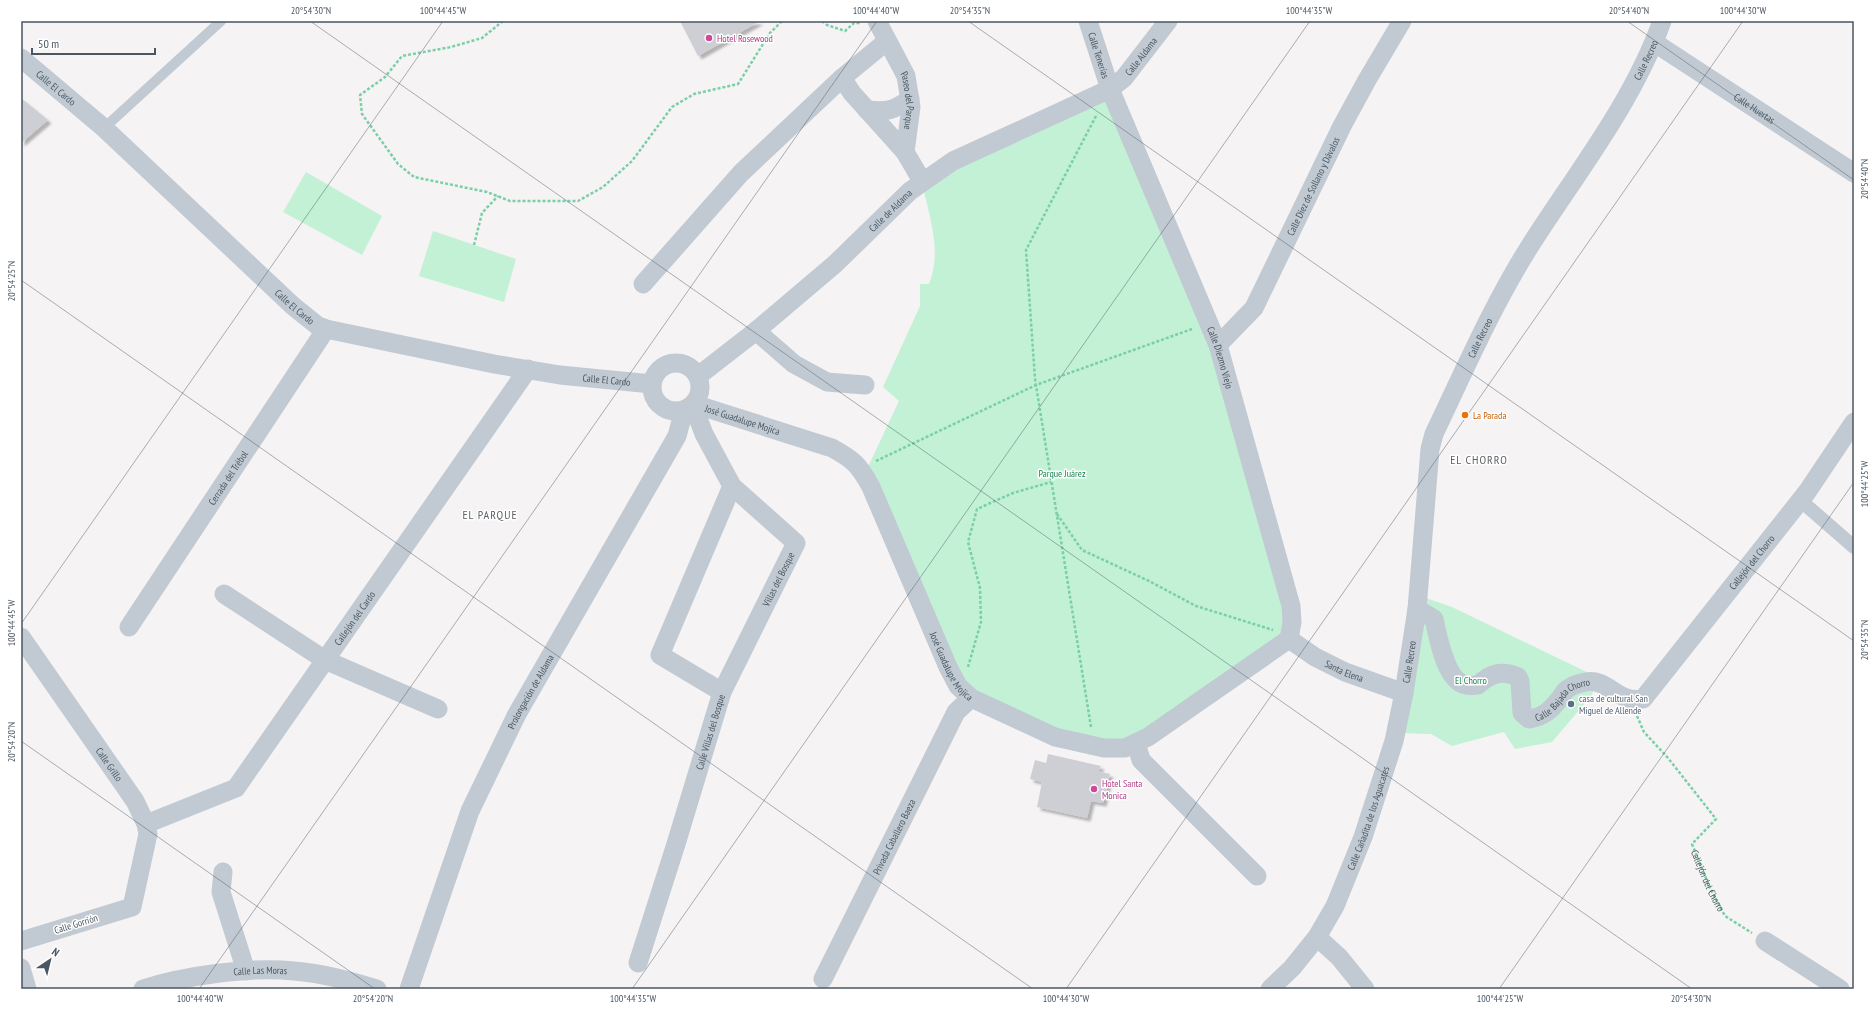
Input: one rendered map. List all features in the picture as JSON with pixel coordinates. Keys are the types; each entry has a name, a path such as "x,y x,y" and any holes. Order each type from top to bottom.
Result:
{"street":[{"name":"Paseo del Parque","path":"878,21 906,76 911,107 904,152"},
{"name":"Calle Tenerías","path":"1088,21 1110,89"},
{"name":"Calle Aldama","path":"1110,89 1124,78 1168,21"},
{"name":"Calle Diez de Sollano y Dávalos","path":"1218,345 1254,308 1342,126 1402,21"},
{"name":"Calle Recreo","path":"1404,693 1417,609 1430,449 1434,434 1498,302 1536,235 1610,126 1655,43 1662,21"},
{"path":"643,284 741,174 842,78 887,41"},
{"name":"Calle Huertas","path":"1655,43 1854,173"},
{"name":"Calle El Cardo","path":"21,58 104,128 293,306 318,326 326,329 494,364 560,375 652,384"},
{"path":"842,78 867,110 904,152 922,181"},
{"name":"Calle de Aldama","path":"698,376 756,331 835,264 922,181 952,161 1110,89"},
{"name":"Calle Diezmo Viejo","path":"1110,89 1218,345 1292,606 1292,622 1289,639"},
{"path":"867,110 885,112 897,108 910,99"},
{"name":"Cerrada del Trébol","path":"129,627 326,329"},
{"path":"756,331 794,364 827,382 865,385"},
{"path":"674,363 688,365 698,376 701,386 700,395 690,406 674,411 663,407 655,399 652,384 661,368 674,363"},
{"name":"Callejón del Cardo","path":"146,824 236,788 528,369"},
{"path":"690,406 732,486"},
{"name":"José Guadalupe Mojica","path":"690,406 832,448 846,456 861,468 871,487 948,667 958,686 971,698 1055,737 1104,748 1125,748 1148,737 1289,639"},
{"name":"Prolongación de Aldama","path":"409,989 470,811 496,755 517,714 677,436 690,406"},
{"name":"Callejón del Chorro","path":"1643,698 1800,500 1854,422"},
{"name":"Calle Villas del Bosque","path":"638,963 722,692 660,655 732,486"},
{"name":"Villas del Bosque","path":"722,692 796,543 732,486"},
{"path":"1800,500 1854,547"},
{"path":"224,594 325,660 438,709"},
{"name":"Calle Bajada Chorro","path":"1417,609 1434,619 1445,661 1456,679 1465,686 1478,685 1486,677 1501,672 1509,673 1518,677 1520,681 1522,713 1529,719 1540,717 1551,709 1567,688 1584,682 1591,681 1602,684 1622,697 1628,699 1643,698"},
{"name":"Calle Grillo","path":"21,637 135,801 146,824 148,834 132,907"},
{"name":"Santa Elena","path":"1289,639 1315,657 1345,672 1404,693"},
{"name":"Calle Cañadita de los Aguacates","path":"1270,989 1292,968 1317,937 1336,906 1363,837 1394,741 1404,693"},
{"name":"Privada Caballero Baeza","path":"823,979 956,712 971,698"},
{"path":"1136,743 1141,760 1257,876"},
{"path":"223,872 221,892 246,971"},
{"name":"Calle Gorrión","path":"21,941 132,907"},
{"path":"1317,937 1339,957 1365,989"},
{"path":"1765,941 1840,989"},
{"path":"21,968 28,989"},
{"name":"Calle Las Moras","path":"144,989 169,981 246,971 293,970 343,979 377,989"}],"lane":[{"path":"104,128 221,21"}],"path":[{"path":"503,21 482,38 451,47 402,56 385,77 360,95 362,114 398,164 414,177 487,192 510,201 578,201 603,187 632,161 672,107 694,94 738,84 770,33 782,21"},
{"path":"822,21 827,25 845,31 854,23 878,21"},
{"path":"1093,746 1036,385 1026,250 1110,89"},
{"path":"474,245 482,213 498,196"},
{"path":"861,468 1036,385 1209,322"},
{"path":"966,672 981,622 980,588 968,542 977,508 1013,494 1051,482"},
{"path":"1056,512 1082,550 1149,581 1196,606 1267,628 1289,639"},
{"name":"Callejón del Chorro","path":"1643,698 1637,717 1644,732 1668,758 1716,819 1692,844 1710,888 1725,916 1765,941"}],"green space":[{"name":"Parque Juárez","path":"1104,98 1209,342 1288,620 1280,639 1124,743 1058,732 962,686 868,467 899,401 883,387 920,306 920,284 929,284 933,272 935,260 934,236 923,187 936,178"},
{"path":"306,172 382,216 362,255 283,212"},
{"path":"433,231 516,259 504,302 419,276"},
{"name":"El Chorro","path":"1414,594 1452,607 1597,677 1592,695 1552,742 1515,749 1504,732 1452,746 1431,734 1399,733"}],"building":[{"name":"Hotel Rosewood","path":"680,21 760,21 698,56"},
{"path":"21,98 48,120 21,143"},
{"name":"Hotel Santa Monica","path":"1048,754 1101,766 1098,771 1110,774 1103,803 1091,801 1087,818 1037,807 1042,782 1030,779 1035,760 1046,763"}],"place":[{"name":"Hotel Rosewood","path":"709,38"},
{"name":"La Parada","path":"1465,415"},
{"name":"casa de cultural San Miguel de Allende","path":"1571,704"},
{"name":"Hotel Santa Monica","path":"1094,789"}],"district":[{"name":"EL CHORRO","path":"1479,459"},
{"name":"EL PARQUE","path":"490,514"}]}
